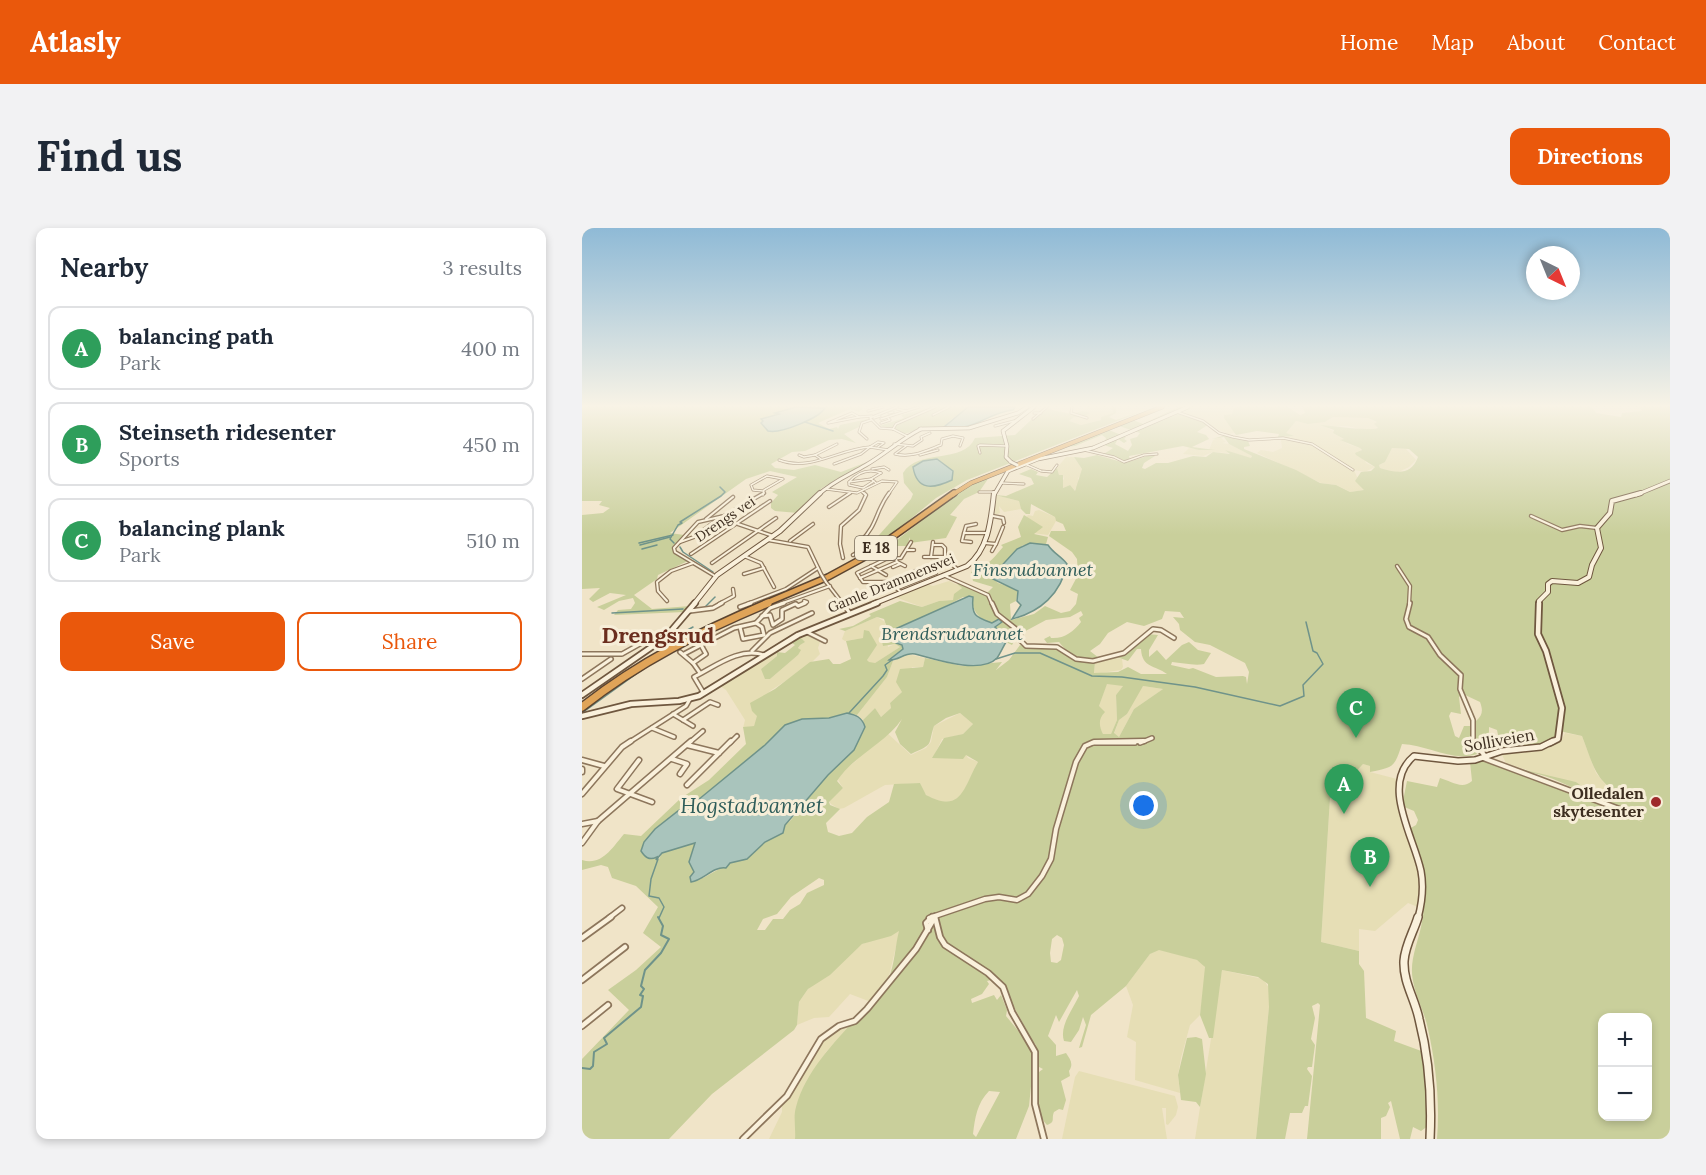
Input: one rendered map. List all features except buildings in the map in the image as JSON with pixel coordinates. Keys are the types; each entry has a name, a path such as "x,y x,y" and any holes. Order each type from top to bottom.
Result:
{"highway":[{"name":"E 18","path":"582,702 631,667 676,641 855,561 888,540 941,498 968,482 1051,450"},
{"name":"E 18","path":"582,707 634,669 679,643 835,574 869,555 944,499 971,483 1054,450"}],"main road":[{"path":"582,695 679,624 716,576 773,536 825,488 888,450"},
{"path":"1007,450 1006,457 1018,465"},
{"path":"985,543 986,533 993,516 995,492 1007,472 1018,465 1044,457 1084,450"},
{"name":"Solliveien","path":"1430,1139 1433,1107 1430,1072 1421,1026 1404,970 1406,945 1420,908 1422,878 1401,812 1399,797 1401,777 1406,762 1414,756 1458,761 1484,757 1502,751 1541,747 1558,739 1562,708 1546,651 1538,634 1538,605 1548,592 1548,585 1552,581 1578,583 1589,577 1592,565 1601,548 1598,528 1610,513 1613,499 1639,494 1670,481"},
{"name":"Gamle Drammensvei","path":"688,700 707,692 806,632 899,590 957,570 973,561 985,543"},
{"path":"582,716 631,704 688,700"}],"street":[{"path":"799,455 804,457 815,455 823,450"},
{"path":"779,460 798,465 847,450"},
{"path":"834,464 867,450"},
{"path":"901,450 895,454 907,456 930,454 938,450"},
{"path":"917,455 927,450"},
{"path":"1084,450 1125,462 1140,456 1157,454"},
{"path":"1321,450 1353,470"},
{"path":"815,455 821,459"},
{"path":"1025,464 1041,471 1052,472 1058,465"},
{"path":"849,482 856,475 870,470 884,467 888,470 870,470"},
{"path":"825,488 850,493 862,492 880,475 880,471"},
{"path":"678,542 694,537 720,517 757,499 764,494 764,490 783,479 767,476 751,484 753,490 763,491"},
{"path":"849,482 885,479 897,482 880,505 873,529 861,541 863,549 853,555"},
{"path":"849,482 849,485 863,488 874,481"},
{"path":"1000,483 1024,484"},
{"path":"843,558 840,544 842,526 861,508 866,495 862,492"},
{"path":"979,492 995,492"},
{"path":"829,507 850,493"},
{"path":"716,576 675,552 674,548 694,525 706,519 733,498"},
{"name":"Drengs vei","path":"691,554 770,501"},
{"path":"993,516 1003,518 1004,522"},
{"path":"1531,516 1563,531 1574,530 1580,526 1598,528"},
{"path":"706,519 720,517"},
{"path":"711,563 759,533 777,518"},
{"path":"737,524 773,536"},
{"path":"788,542 813,524"},
{"path":"971,542 962,541 966,526 976,524"},
{"path":"992,550 1002,527"},
{"path":"964,534 986,533"},
{"path":"768,540 808,547 820,573 849,612"},
{"path":"893,567 905,554 911,542"},
{"path":"985,543 996,544"},
{"path":"930,559 934,544 945,548 944,556"},
{"path":"907,550 914,550"},
{"path":"905,554 910,554"},
{"path":"744,556 756,559 764,568 774,587"},
{"path":"944,556 957,570"},
{"path":"924,557 930,559 944,556"},
{"path":"905,566 886,559 857,573 865,582 889,582 925,567"},
{"path":"860,578 898,562"},
{"path":"667,601 658,591 657,582 671,571 693,563"},
{"path":"872,566 886,575"},
{"path":"1397,566 1410,586 1408,624 1428,637 1440,655 1461,675 1460,689 1473,720 1473,744 1484,757 1622,810"},
{"path":"744,574 764,568"},
{"path":"740,607 786,589 818,568"},
{"path":"912,573 919,580"},
{"path":"889,582 899,590 936,573"},
{"path":"943,575 988,595 996,614 1021,633 1019,639 1026,646 1057,646 1076,659 1093,661 1127,651 1153,629 1161,630 1174,638"},
{"path":"902,577 909,584"},
{"path":"700,673 682,653 702,646 730,630 756,623 770,608 830,586"},
{"path":"689,610 717,607 734,596 733,589"},
{"path":"762,616 770,615 773,625 782,620 782,610 795,604 798,606 807,603 804,601"},
{"path":"752,651 770,633 812,613"},
{"path":"740,626 742,638 748,639 764,635 762,627 756,623"},
{"path":"806,632 825,641"},
{"path":"582,654 626,653 650,639 660,640"},
{"path":"693,663 707,656 702,646"},
{"path":"703,693 693,678 700,673 735,654 752,651 764,656"},
{"path":"582,679 611,659"},
{"name":"Gamle Drammensvei","path":"582,794 622,747 678,711 688,700"},
{"path":"683,720 710,702 718,705"},
{"path":"673,714 693,726"},
{"path":"652,728 674,737"},
{"path":"582,843 598,821 703,731"},
{"path":"687,784 737,736"},
{"path":"743,1139 787,1096 821,1039 839,1026 861,1017 916,949 935,916 985,899 999,897 1017,900 1028,894 1042,876 1051,859 1056,829 1076,762 1085,746 1094,742 1137,743 1152,738"},
{"path":"687,745 719,753"},
{"path":"672,759 687,764 680,774"},
{"path":"582,760 604,766"},
{"path":"639,760 617,789 652,802"},
{"path":"582,824 598,821"},
{"path":"582,939 622,908"},
{"path":"935,916 942,942 999,981 1012,1012 1033,1047 1037,1061 1035,1104 1044,1139"},
{"path":"582,980 625,947"},
{"path":"582,1026 608,1005"}],"shaded area":[{"path":"1187,450 1240,450 1252,456 1251,459 1224,450 1230,453 1213,452 1203,456 1183,454"},
{"path":"1261,450 1273,452 1279,450 1361,450 1366,463 1375,467 1365,472 1354,470 1365,490 1350,492 1336,485 1321,483 1257,453"},
{"path":"1391,450 1406,450 1416,460 1409,467 1397,473 1380,468 1379,465 1385,462"},
{"path":"1066,457 1074,457 1082,469 1082,474 1078,478 1079,483 1074,491 1070,485 1063,488 1063,475 1059,475 1057,468"},
{"path":"995,495 1019,501 1021,509 1004,512 999,506 1000,513 995,515"},
{"path":"1039,510 1055,517 1056,521 1048,535 1033,533 1042,527 1025,519 1028,515 1033,516 1035,511"},
{"path":"949,581 962,587 953,600 939,601 922,607 895,597 926,584 933,586"},
{"path":"877,617 885,622 888,647 895,644 900,647 875,663 869,663 867,660 871,652 864,638 845,641 842,639 845,631"},
{"path":"805,634 820,642 818,648 820,654 807,667 770,691 754,726 743,728 745,720 726,690 720,686 777,652 777,656 761,669 770,679 798,655 799,636"},
{"path":"907,654 925,658 923,667 912,667 902,692 890,703 891,708 881,717 875,708 863,720 857,715 887,677 893,661"},
{"path":"1112,657 1122,659 1121,670 1094,674 1095,662"},
{"path":"1107,683 1124,685 1116,695 1117,720 1111,734 1103,734 1099,726 1099,706"},
{"path":"1143,686 1163,689 1134,709 1119,737 1114,734 1119,720 1127,714 1138,691"},
{"path":"960,713 973,724 963,734 942,739 933,758 949,758 966,754 968,758 978,762 963,793 955,801 942,802 929,797 923,792 920,783 885,785 839,809 829,801 843,788 838,780 843,771 885,731 911,755 926,748 931,742 934,726"},
{"path":"1565,733 1582,736 1596,773 1610,790 1627,798 1621,801 1593,794 1576,782 1554,779 1506,763 1501,753 1534,752 1551,747 1561,741"},
{"path":"1363,764 1370,766 1370,772 1397,779 1400,817 1420,878 1418,907 1408,903 1375,931 1359,929 1359,951 1321,942 1331,782 1352,776"},
{"path":"900,930 888,980 871,1002 850,994 829,1017 814,1018 797,1025 799,1002 808,989 862,944"},
{"path":"1159,949 1197,960 1206,970 1200,1015 1190,1025 1181,1058 1178,1075 1180,1093 1135,1080 1136,1042 1127,1037 1133,1005 1126,986 1150,954"},
{"path":"1222,970 1263,979 1269,988 1256,1139 1195,1139"},
{"path":"851,1023 852,1026 826,1052 808,1081 795,1139 769,1139 782,1112 782,1105 815,1049 828,1033"},
{"path":"1079,1071 1175,1096 1178,1107 1176,1115 1168,1125 1166,1124 1166,1108 1162,1108 1167,1139 1062,1139 1075,1077"}],"green space":[{"path":"582,450 808,450 792,452 771,464 775,468 794,470 815,465 841,472 867,462 822,488 798,513 775,511 771,508 771,503 778,495 772,492 797,477 770,471 746,479 670,533 684,535 673,546 675,552 688,561 658,575 657,579 634,595 652,609 690,606 685,612 614,615 618,610 631,609 635,603 633,598 619,601 604,610 597,607 626,595 610,593 593,602 589,599 600,588 582,589 582,515 603,513 610,508 599,505 602,501 582,501"},
{"path":"1045,450 967,480 936,498 896,531 864,552 911,499 913,494 904,483 903,473 910,465 961,451"},
{"path":"1111,450 1164,450 1129,456 1130,460 1126,461 1104,454"},
{"path":"1225,450 1251,458 1252,456 1240,450 1245,450 1296,470 1320,483 1336,485 1350,492 1364,490 1355,481 1361,472 1371,471 1375,467 1355,453 1362,450 1391,450 1385,462 1379,465 1380,468 1398,472 1407,470 1415,463 1418,457 1410,450 1670,450 1670,1139 1437,1139 1438,1097 1433,1056 1427,1023 1412,974 1425,901 1425,889 1421,865 1409,829 1416,825 1418,820 1414,811 1402,806 1407,781 1437,787 1440,778 1456,784 1468,784 1472,781 1470,762 1483,760 1576,782 1593,794 1611,800 1621,801 1626,798 1608,786 1597,773 1582,736 1559,731 1548,742 1501,749 1497,730 1489,727 1493,750 1491,751 1486,743 1477,744 1475,742 1476,721 1481,714 1481,705 1480,702 1463,694 1459,697 1461,714 1451,712 1449,716 1455,736 1459,738 1464,726 1470,726 1472,746 1477,754 1449,755 1402,744 1395,762 1389,767 1370,772 1370,766 1363,764 1352,776 1331,782 1321,942 1359,951 1359,964 1364,971 1366,1018 1396,1031 1394,1041 1424,1052 1428,1126 1421,1131 1413,1127 1410,1139 1400,1139 1391,1101 1388,1103 1390,1107 1386,1116 1381,1118 1381,1139 1307,1139 1320,1005 1318,1003 1312,1006 1315,1018 1311,1039 1315,1045 1312,1067 1307,1069 1312,1076 1308,1106 1305,1106 1302,1113 1290,1113 1285,1139 1256,1139 1269,1007 1268,984 1258,977 1222,970 1213,1038 1209,1038 1200,1015 1205,967 1197,960 1159,950 1150,954 1126,986 1091,1015 1082,1047 1079,1048 1086,1025 1083,1017 1079,1030 1071,1042 1064,1041 1063,1035 1065,1024 1079,996 1077,990 1059,1022 1056,1015 1048,1036 1056,1045 1056,1056 1066,1053 1071,1066 1070,1076 1061,1081 1066,1100 1063,1110 1059,1109 1054,1112 1050,1124 1047,1125 1040,1114 1037,1093 1039,1072 1043,1069 1039,1067 1036,1045 1001,983 978,963 1000,989 991,980 987,981 989,984 982,994 971,999 972,1003 994,995 997,1000 1001,995 1007,1010 1006,1016 1026,1040 1034,1057 1029,1106 1016,1139 795,1139 795,1111 801,1092 828,1050 887,983 899,931 891,936 862,944 830,975 808,989 799,1002 797,1025 794,1030 712,1094 669,1139 582,1139 582,1059 629,1010 608,990 636,970 661,947 643,933 658,907 636,886 612,878 608,867 601,865 582,870 582,860 601,858 624,834 641,836 681,798 709,780 746,744 743,727 754,726 757,716 752,711 750,703 775,689 810,662 829,659 833,664 840,664 851,659 846,641 863,638 864,630 869,631 877,645 867,660 869,662 875,663 900,647 895,644 883,646 880,632 886,625 884,619 877,617 845,631 839,629 853,626 871,616 869,614 900,601 922,607 939,601 953,600 954,594 962,588 957,584 964,583 987,593 993,587 973,581 971,572 988,563 1003,547 1001,545 1021,537 1018,527 1024,515 1043,527 1034,534 1048,537 1046,544 1023,545 991,576 998,583 1018,590 1016,601 1010,604 1011,620 1034,614 1045,606 1061,613 1070,611 1076,604 1078,594 1070,590 1078,575 1077,559 1072,552 1049,536 1051,531 1066,531 1063,524 1031,504 1030,514 1026,514 1021,509 1019,501 995,495 1006,496 1034,484 1031,478 1019,474 1031,469 1038,472 1036,475 1047,477 1057,468 1059,475 1063,475 1063,488 1070,485 1075,491 1082,469 1074,457 1084,458 1097,455 1125,463 1154,454 1155,456 1144,463 1142,468 1145,469 1156,463 1168,463 1193,456 1206,457 1213,452 1230,454","holes":["963,597 972,597 976,613 997,629 1006,642 1012,645 1018,634 1008,625 1020,634 1046,620 1070,617 1081,611 1083,615 1079,618 1081,622 1071,632 1064,636 1051,638 1050,636 1044,639 1047,643 1059,642 1072,654 1082,659 1093,660 1099,658 1090,651 1100,644 1108,633 1127,622 1144,626 1162,619 1165,611 1180,612 1184,618 1173,617 1179,624 1180,630 1195,642 1210,645 1245,663 1249,672 1247,684 1246,677 1243,676 1216,677 1193,668 1171,665 1172,662 1204,664 1211,653 1198,650 1189,642 1182,645 1166,660 1157,650 1149,657 1149,650 1158,635 1147,634 1135,646 1117,657 1128,661 1137,649 1141,649 1147,663 1167,674 1141,674 1128,667 1118,672 1094,673 1095,662 1073,659 1059,649 1020,645 1009,660 996,670 1002,662 962,666 925,658 923,667 900,669 896,682 902,692 890,703 891,708 881,717 875,708 863,720 865,727 785,825 783,833 765,842 747,859 730,863 703,878 689,863 695,843 662,853 659,859 657,860 658,857 654,859 644,842 655,829 678,811 698,800 765,745 785,725 802,719 829,718 847,713 857,715 887,677 893,661 889,659 903,649 902,644 896,643 893,630","1107,684 1123,686 1116,695 1117,720 1111,734 1103,734 1100,723 1105,712 1099,706","1143,686 1163,689 1134,709 1119,737 1114,733 1119,720 1127,714","960,713 973,724 963,734 944,738 932,758 963,759 966,755 978,762 960,795 947,802 926,795 920,783 894,784 889,802 867,817 852,833 839,836 828,832 826,823 840,809 830,805 829,802 843,788 837,781 852,764 887,736 902,719 895,732 900,744 911,754 929,744 934,726","1525,772 1553,779 1612,805 1640,810 1630,815 1642,822","819,878 824,880 824,885 807,893 800,904 790,910 783,919 773,919 765,930 757,930 763,919 777,914 791,897","1057,935 1062,938 1064,945 1061,960 1057,963 1051,962 1050,953 1052,939","989,1091 1000,1092 976,1137 973,1134 979,1106"]},
{"path":"990,476 979,492 964,499 950,515 957,517 946,538 910,543 910,537 907,546 889,546 964,488"},
{"path":"799,636 805,642 798,648 801,650 798,655 770,679 765,679 761,669 777,656 777,652 785,653 795,645 789,641"},
{"path":"1187,1038 1202,1039 1206,1074 1200,1107 1196,1102 1181,1100 1178,1075"}],"water":[{"path":"937,459 953,471 952,480 932,486 922,484 915,475 913,467 923,461"},
{"name":"Finsrudvannet","path":"1030,543 1048,545 1067,564 1060,584 1048,600 1032,612 1012,619 1021,605 1017,601 1018,591 993,579 993,575 1017,549"},
{"name":"Brendsrudvannet","path":"969,596 973,597 974,612 978,617 992,623 999,619 1002,622 995,627 1003,634 1006,642 997,658 990,663 969,666 915,654 889,660 903,649 902,645 896,643 893,630"},
{"name":"Hogstadvannet","path":"847,713 858,717 865,727 854,750 828,775 785,825 783,833 765,842 747,859 730,863 726,868 717,869 691,882 690,877 694,872 689,862 695,843 662,853 656,860 657,857 648,858 641,851 644,842 655,829 678,811 698,800 765,745 785,725 802,719 829,718"}],"waterway":[{"path":"672,535 678,525 682,523 680,522 725,492 720,487"},
{"path":"639,543 672,535"},
{"path":"672,535 670,539 674,543"},
{"path":"640,545 670,537"},
{"path":"642,549 657,545"},
{"path":"680,547 683,552 713,572"},
{"path":"703,609 715,597"},
{"path":"612,613 683,609"},
{"path":"996,659 1015,653 1040,653 1092,676 1122,677 1195,687 1280,706 1304,696 1303,685 1323,664 1317,653 1313,651 1306,622"},
{"path":"673,638 693,627"},
{"path":"849,713 883,676 887,670 885,665 892,660"},
{"path":"582,713 643,669"},
{"path":"658,859 651,879 649,896 659,898 664,907 659,918"},
{"path":"582,1068 590,1069 593,1066 594,1052 607,1044 604,1038 641,1007 643,996 640,995 644,989 641,986 645,970 661,953 669,939 661,935 663,926 658,917"}],"place":[{"name":"balancing plank","path":"1356,738"},
{"name":"Olledalen skytesenter","path":"1656,802"},
{"name":"balancing path","path":"1344,814"},
{"name":"Steinseth ridesenter","path":"1370,887"}],"district":[{"name":"Drengsrud","path":"658,635"}]}
